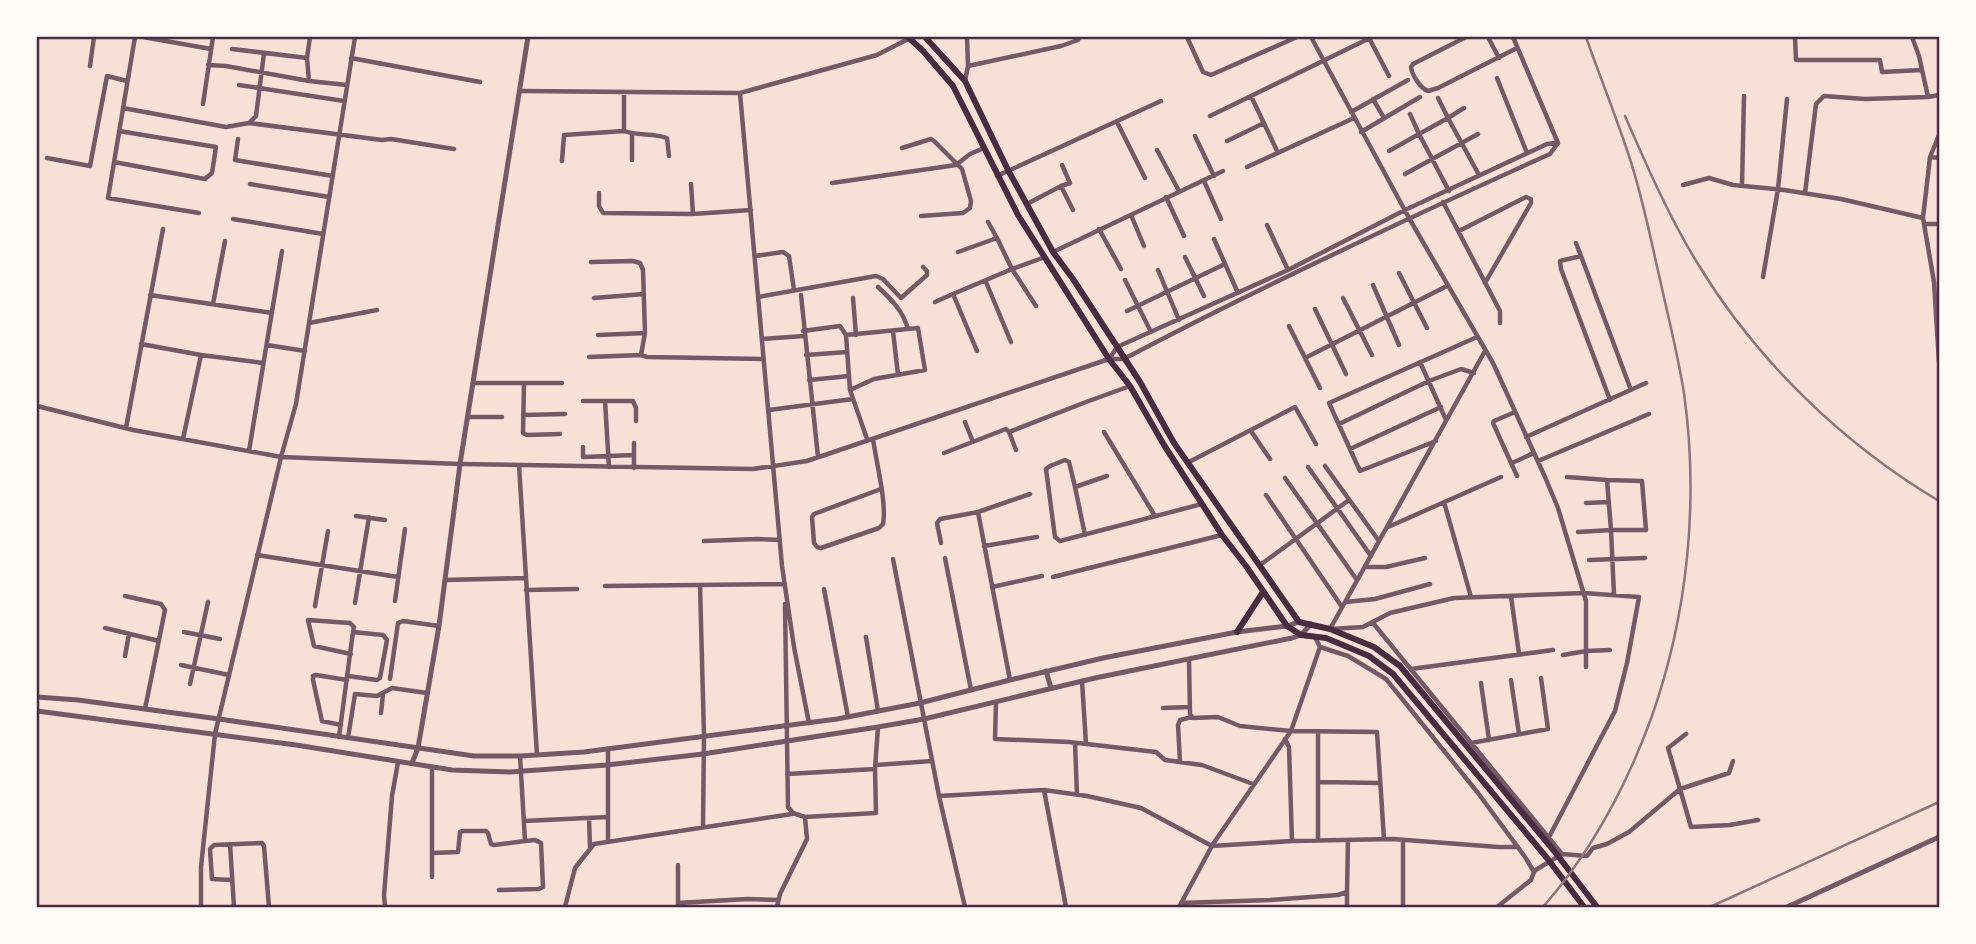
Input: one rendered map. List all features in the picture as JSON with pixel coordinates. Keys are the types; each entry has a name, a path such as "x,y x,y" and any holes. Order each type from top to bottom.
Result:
{"main road":[{"path":"909,37 953,86 1018,215 1130,386 1222,535 1287,626 1301,635 1326,638 1369,656 1393,674 1466,759 1584,907"},
{"path":"925,37 965,81 1026,205 1053,251 1140,382 1174,443 1299,622 1330,629 1374,647 1400,666 1555,852 1597,907"},
{"path":"1237,632 1263,592"}],"street":[{"path":"90,66 94,37"},
{"path":"135,37 108,198 199,213"},
{"path":"143,37 211,49"},
{"path":"203,104 213,37"},
{"path":"309,81 307,58 310,37"},
{"path":"201,907 201,867 215,734 296,404 355,37"},
{"path":"412,763 418,748 439,626 460,464 528,37"},
{"path":"521,91 740,93 877,55 909,37"},
{"path":"965,81 968,66 967,37"},
{"path":"968,66 1061,46 1078,40 1079,37"},
{"path":"1187,37 1206,75 1297,37"},
{"path":"1311,37 1447,286 1486,350 1538,461 1558,508 1586,601 1586,667"},
{"path":"1210,116 1370,37 1390,76"},
{"path":"1466,37 1413,64 1411,71 1424,90 1428,92 1438,88 1517,48"},
{"path":"1488,37 1499,58"},
{"path":"1513,37 1558,143"},
{"path":"1795,37 1796,61 1880,60 1882,72 1922,70"},
{"path":"1912,37 1928,97"},
{"path":"232,49 307,58"},
{"path":"249,123 256,116 264,53"},
{"path":"351,58 480,82"},
{"path":"208,65 347,85"},
{"path":"47,159 90,166 107,76 127,81"},
{"path":"1497,78 1527,153"},
{"path":"1351,112 1408,80"},
{"path":"239,85 344,101"},
{"path":"624,92 624,131"},
{"path":"740,93 780,540 794,647 809,723"},
{"path":"1805,193 1816,104 1824,96 1865,99 1928,97 1939,94"},
{"path":"1251,96 1278,153"},
{"path":"1742,186 1744,96"},
{"path":"1361,132 1420,97"},
{"path":"1438,98 1479,175"},
{"path":"1373,99 1384,118"},
{"path":"1763,277 1777,189 1787,99"},
{"path":"997,176 1161,101"},
{"path":"123,107 226,127 249,123 454,149"},
{"path":"1388,151 1464,107"},
{"path":"1410,114 1449,191"},
{"path":"1247,167 1354,118"},
{"path":"1117,122 1145,178"},
{"path":"1227,141 1264,123"},
{"path":"114,162 205,179 212,173 216,151 216,147 119,131"},
{"path":"562,160 564,135 624,131 667,138 668,156"},
{"path":"632,134 632,160"},
{"path":"1405,174 1478,134"},
{"path":"1939,135 1930,157 1924,221 1934,282 1939,362"},
{"path":"1195,136 1214,176"},
{"path":"238,139 235,160 333,176"},
{"path":"902,148 931,139 962,169 971,201 970,208 963,213 921,216"},
{"path":"1110,359 1117,347 1288,270 1479,175 1547,144 1558,143"},
{"path":"37,406 126,428 281,457 753,470 807,461 1110,359 1124,359 1219,309 1550,154 1558,143"},
{"path":"832,184 956,165 985,147"},
{"path":"1157,150 1179,191"},
{"path":"1930,157 1939,158"},
{"path":"1026,205 1070,183 1062,165"},
{"path":"1053,251 1223,171"},
{"path":"1683,185 1709,178 1742,186 1841,199 1939,224"},
{"path":"1204,181 1221,219"},
{"path":"250,184 329,197"},
{"path":"691,184 692,214"},
{"path":"1061,186 1073,211"},
{"path":"599,193 599,206 603,213 692,214 751,209"},
{"path":"1166,197 1184,236"},
{"path":"1459,231 1526,197 1531,199 1485,283"},
{"path":"1443,202 1500,311 1500,323"},
{"path":"1131,215 1144,246"},
{"path":"233,219 323,234"},
{"path":"988,222 1012,270 1036,306"},
{"path":"1267,225 1288,270"},
{"path":"126,428 163,229"},
{"path":"1100,229 1121,269"},
{"path":"958,252 997,238"},
{"path":"1214,239 1238,293"},
{"path":"213,304 225,241"},
{"path":"1576,243 1631,390"},
{"path":"249,451 282,251"},
{"path":"755,256 787,253 794,290"},
{"path":"1581,256 1560,261 1561,269 1610,400"},
{"path":"935,302 1045,257"},
{"path":"1185,257 1204,296"},
{"path":"591,262 640,263 643,270 645,333 641,355"},
{"path":"1127,311 1225,264"},
{"path":"758,297 876,276 883,279 901,298 927,275 923,267"},
{"path":"1158,270 1179,320"},
{"path":"1399,273 1427,328"},
{"path":"1125,280 1151,332"},
{"path":"986,282 1011,342"},
{"path":"1373,285 1399,345"},
{"path":"1305,358 1447,286"},
{"path":"878,287 905,317 908,329"},
{"path":"594,298 644,294"},
{"path":"953,294 977,351"},
{"path":"150,295 272,313"},
{"path":"801,295 818,457"},
{"path":"853,298 856,335"},
{"path":"1343,298 1372,355"},
{"path":"1315,309 1346,374"},
{"path":"309,323 377,310"},
{"path":"762,340 839,326 846,335 850,390 870,439 880,489 885,516 879,528 821,548 817,547 814,543 814,514 880,489"},
{"path":"1289,326 1320,388"},
{"path":"846,335 918,328 925,370 873,379 850,390"},
{"path":"893,331 898,375"},
{"path":"598,335 645,333"},
{"path":"1436,441 1360,471 1329,403 1477,337"},
{"path":"141,344 264,363"},
{"path":"267,345 305,351"},
{"path":"1330,629 1486,350"},
{"path":"806,355 847,352"},
{"path":"183,439 201,355"},
{"path":"589,357 641,355 764,359"},
{"path":"1420,362 1447,421"},
{"path":"1339,424 1429,381 1461,369 1474,373"},
{"path":"809,380 849,376"},
{"path":"473,383 562,383"},
{"path":"1526,437 1646,383"},
{"path":"524,384 523,430 527,435 560,433"},
{"path":"1009,432 1130,386"},
{"path":"769,410 853,399"},
{"path":"583,401 633,401 636,421"},
{"path":"605,401 609,467"},
{"path":"1189,462 1295,407 1316,444"},
{"path":"1350,449 1441,407"},
{"path":"1515,412 1493,423 1517,476"},
{"path":"523,415 565,414"},
{"path":"1538,461 1649,414"},
{"path":"468,416 502,417"},
{"path":"965,422 973,442"},
{"path":"944,453 1006,429 1016,450"},
{"path":"1251,430 1270,459"},
{"path":"1104,432 1155,516"},
{"path":"634,443 634,468"},
{"path":"583,447 583,467"},
{"path":"1512,463 1534,453"},
{"path":"583,457 634,455"},
{"path":"1085,535 1069,462 1065,460 1046,470 1055,537 1060,541 1085,535 1202,504"},
{"path":"519,465 537,755"},
{"path":"1325,466 1379,541"},
{"path":"1308,467 1371,556"},
{"path":"1075,487 1107,476"},
{"path":"1387,527 1500,477"},
{"path":"1567,477 1642,481 1646,530 1578,532"},
{"path":"1285,478 1357,580"},
{"path":"1607,480 1614,595"},
{"path":"941,543 937,523 940,519 978,512 1030,494"},
{"path":"1266,495 1343,605"},
{"path":"1259,565 1349,500"},
{"path":"1444,502 1471,597"},
{"path":"1586,503 1609,502"},
{"path":"978,512 1010,680"},
{"path":"356,516 385,520"},
{"path":"355,603 369,517"},
{"path":"395,601 405,529"},
{"path":"315,606 328,531"},
{"path":"1053,577 1222,535"},
{"path":"984,546 1037,537"},
{"path":"704,541 780,540"},
{"path":"257,555 398,577"},
{"path":"945,558 971,690"},
{"path":"1364,568 1385,567 1425,558"},
{"path":"1588,560 1645,558"},
{"path":"893,559 923,719 965,907"},
{"path":"992,587 1042,576"},
{"path":"445,580 525,578"},
{"path":"605,586 785,584"},
{"path":"785,584 788,807 793,813"},
{"path":"1343,605 1430,584"},
{"path":"700,585 704,736 702,827"},
{"path":"526,590 577,589"},
{"path":"824,589 848,717"},
{"path":"1330,629 1363,627 1390,613 1454,598 1584,593 1639,597 1615,711 1548,839"},
{"path":"125,596 165,607 145,709"},
{"path":"1511,596 1519,654"},
{"path":"190,684 208,602"},
{"path":"339,737 347,678 351,654 354,632 354,626 350,623 309,620 313,643 317,648 351,654"},
{"path":"390,679 398,623 403,621 439,626"},
{"path":"37,697 145,709 474,756 520,757 607,749 848,717 920,704 1103,658 1299,622"},
{"path":"1373,623 1562,854"},
{"path":"37,711 215,734 452,770 521,771 702,754 923,719 1082,681 1301,635 1311,624"},
{"path":"105,628 159,641"},
{"path":"184,632 220,639"},
{"path":"341,725 322,720 313,677 380,678 387,640 383,635 354,632"},
{"path":"125,656 129,634"},
{"path":"866,637 878,711"},
{"path":"1315,637 1320,648 1291,731 1212,846 1180,905 1247,904 1347,892"},
{"path":"1320,648 1348,656 1386,679 1478,793 1534,872"},
{"path":"1410,669 1553,650"},
{"path":"1563,655 1610,650"},
{"path":"1189,660 1192,717"},
{"path":"181,664 229,675"},
{"path":"1046,671 1051,688"},
{"path":"1471,743 1548,729 1541,678"},
{"path":"1511,680 1519,734"},
{"path":"1082,681 1086,744"},
{"path":"1481,683 1489,740"},
{"path":"348,738 355,694 377,696 392,688 427,693"},
{"path":"381,713 383,694"},
{"path":"996,702 995,739 1075,743 1156,752 1165,760 1202,765 1253,784"},
{"path":"1163,708 1190,707"},
{"path":"1180,762 1178,725 1180,720 1192,717 1218,717 1240,726 1291,731 1377,732 1384,839"},
{"path":"565,907 575,868 594,844 793,813 805,817 876,813 878,727"},
{"path":"1318,731 1318,840"},
{"path":"1686,734 1668,748 1691,827 1758,820"},
{"path":"1285,738 1289,747 1292,841"},
{"path":"1075,743 1077,795"},
{"path":"607,749 608,841"},
{"path":"520,757 525,841"},
{"path":"787,774 932,761"},
{"path":"1497,907 1531,880 1534,872 1562,854 1587,856 1593,848 1607,845 1629,832 1680,789 1729,773 1733,761"},
{"path":"385,907 398,762"},
{"path":"432,767 432,877"},
{"path":"1318,782 1380,783"},
{"path":"939,796 1044,790 1077,795 1141,808 1212,846 1384,839 1498,848 1518,847"},
{"path":"1044,790 1066,907"},
{"path":"524,821 608,817"},
{"path":"777,907 807,839 805,817"},
{"path":"589,818 590,848"},
{"path":"432,853 458,852 460,832 463,831 486,831 491,844 494,845 536,840 541,843 543,887 499,890"},
{"path":"1787,907 1939,837"},
{"path":"1347,907 1348,840"},
{"path":"1403,840 1403,907"},
{"path":"232,880 215,880 211,877 210,849 214,845 259,842 264,846 269,907"},
{"path":"230,844 234,907"},
{"path":"678,865 678,905 747,899 779,900"}],"railway":[{"path":"1543,907 1577,864 1606,817 1652,716 1664,677 1682,597 1690,516 1688,434 1684,393 1673,338 1634,172 1586,37"},
{"path":"1625,116 1687,246 1747,334 1774,366 1836,426 1903,478 1939,501"},
{"path":"1710,907 1939,802"}]}
